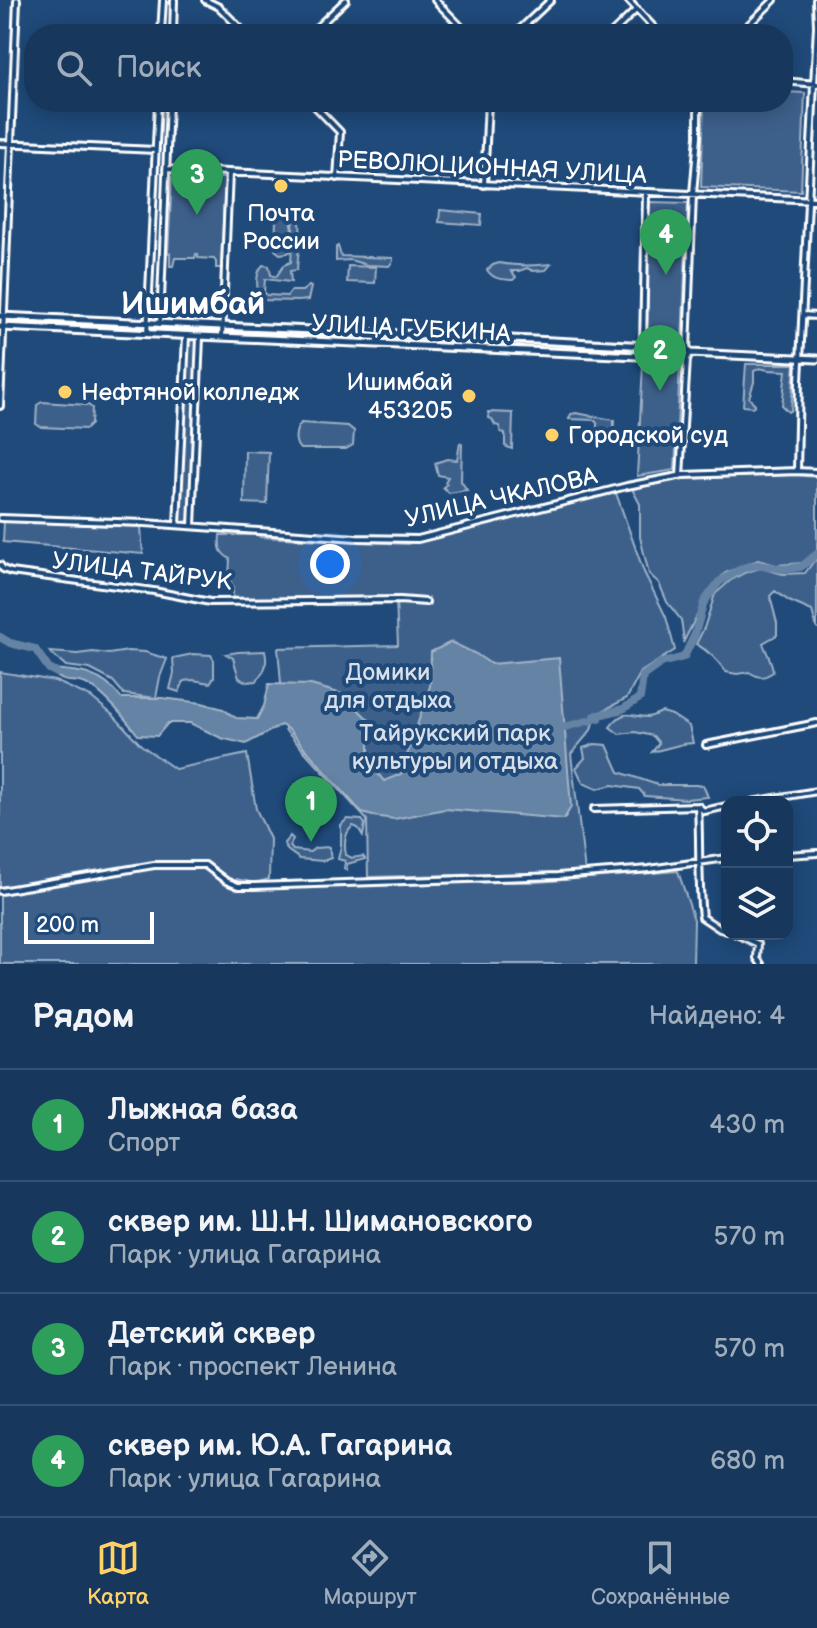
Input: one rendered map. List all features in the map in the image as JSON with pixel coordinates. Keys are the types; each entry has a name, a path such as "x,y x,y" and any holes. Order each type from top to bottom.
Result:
{"main road":[{"name":"УЛИЦА ГУБКИНА","path":"1,316 643,346 688,353"},
{"name":"УЛИЦА ГУБКИНА","path":"2,327 817,359"}],"street":[{"path":"0,406 1,316 17,0"},
{"path":"162,24 163,0"},
{"path":"173,24 174,0"},
{"path":"205,0 219,7 236,24"},
{"path":"321,24 346,0"},
{"path":"435,0 458,24"},
{"path":"526,24 551,0"},
{"path":"628,0 651,24"},
{"path":"749,24 774,0"},
{"path":"797,471 800,359 816,84 816,0"},
{"path":"621,24 637,9"},
{"path":"793,82 816,84"},
{"path":"147,334 158,112"},
{"path":"160,324 169,112"},
{"path":"321,112 340,132 337,178"},
{"path":"484,185 488,112"},
{"path":"680,476 698,112"},
{"path":"0,143 156,150"},
{"name":"РЕВОЛЮЦИОННАЯ УЛИЦА","path":"166,169 817,200"},
{"path":"222,337 229,173"},
{"path":"643,346 646,192"},
{"path":"806,256 817,256"},
{"path":"803,315 817,316"},
{"path":"177,525 186,336"},
{"path":"192,526 200,336"},
{"name":"УЛИЦА ЧКАЛОВА","path":"0,518 418,539 627,486 680,476 817,472"},
{"name":"УЛИЦА ТАЙРУК","path":"0,565 11,572 154,591 210,602 426,602"},
{"path":"706,745 817,723"},
{"path":"787,796 817,791"},
{"path":"698,806 702,917 721,929"},
{"path":"594,809 698,806 704,811 721,809"},
{"path":"793,855 817,853"},
{"path":"0,891 154,865 205,865 226,881 238,886 254,886 558,876 649,869 721,858"},
{"path":"749,940 758,944 757,958 761,964"}],"green space":[{"path":"793,92 805,93 801,191 701,187 704,112 793,112"},
{"path":"172,177 225,178 221,268 216,268 214,259 198,258 198,254 195,258 175,258 173,266 170,266"},
{"path":"650,202 688,203 682,344 645,342"},
{"path":"297,207 300,230 297,270 290,271 291,282 265,279 264,292 267,295 287,296 291,291 302,291 309,286 308,300 261,300 257,281 263,265 269,266 271,275 276,277 284,265 291,262"},
{"path":"440,210 482,214 481,225 439,222"},
{"path":"281,216 292,219 291,249 288,253 280,254 275,250 276,219"},
{"path":"338,246 341,256 393,258 393,261 389,266 336,261"},
{"path":"499,263 551,264 546,270 527,268 511,271 516,277 513,280 495,277 487,270"},
{"path":"348,266 376,267 375,283 347,282"},
{"path":"194,338 198,344 190,518 182,522 179,520 188,343"},
{"path":"643,364 680,365 675,470 637,476"},
{"path":"746,364 795,364 791,410 788,412 782,406 786,371 760,368 754,371 749,398 755,404 753,407 743,406"},
{"path":"42,402 88,405 92,408 91,424 86,429 41,427 36,424 37,405"},
{"path":"488,412 513,413 512,449 505,446 505,433 489,418"},
{"path":"571,414 614,420 613,443 605,445 597,442 597,423 594,420 569,419"},
{"path":"301,423 348,426 354,431 353,445 346,449 300,449 296,436"},
{"path":"460,443 461,481 467,490 449,493 443,487 448,477 438,475 435,463 457,460"},
{"path":"245,451 269,452 267,504 244,503"},
{"path":"817,477 817,553 803,563 776,565 758,560 725,573 711,588 684,641 681,620 667,602 659,583 649,574 640,537 640,504 632,489 681,479"},
{"name":"Тайрукский парк культуры и отдыха","path":"616,493 644,572 666,617 675,650 641,672 627,698 595,715 591,730 571,754 585,872 368,877 367,820 285,730 278,648 398,645 396,600 233,599 230,559 220,549 220,535 407,544"},
{"path":"4,521 141,527 143,554 3,542"},
{"path":"817,560 817,629 812,611 775,591 770,596 777,635 763,643 773,672 761,677 749,672 726,672 696,644 715,594 731,580 760,568 783,574 805,573"},
{"path":"265,651 264,671 256,681 247,682 239,678 233,658 226,654 238,652"},
{"path":"50,652 109,654 145,652 167,659 156,698 124,694 113,681 90,669 66,666"},
{"path":"193,654 211,655 214,677 210,683 184,681 179,692 170,689 174,673 173,658"},
{"path":"0,672 55,681 91,697 141,745 175,769 247,754 256,809 270,839 269,879 255,883 236,879 242,883 272,888 411,880 537,882 678,871 694,920 693,964 0,964"},
{"path":"662,712 689,726 693,743 652,752 659,743 653,736 635,732 619,734 610,727 624,715 648,717"},
{"path":"595,744 607,745 619,772 658,785 703,785 708,797 645,796 639,789 612,785 597,789 583,783 576,768 585,758 583,748"},
{"path":"347,819 362,820 365,824 363,836 353,826 348,832 346,855 352,858 363,856 365,859 347,864 347,870 344,869 345,861 338,859 341,825"},
{"path":"290,836 293,850 310,852 315,848 329,847 331,858 323,861 299,859 285,846"}],"shaded area":[{"path":"451,642 491,664 559,658 571,807 564,819 445,809 394,819 362,813 289,730 281,725 246,744 221,738 190,723 168,723 157,736 138,735 101,694 82,683 61,679 49,669 89,674 106,683 121,698 162,698 202,703 223,709 236,718 257,719 264,706 269,684 311,685 342,694 369,720 369,763 384,781 401,774 430,686 431,652"}],"waterway":[{"path":"553,730 599,718 595,716 623,709 640,698 643,676 661,663 684,657 695,634 704,602 719,582 743,568 757,565 783,569 801,567 817,554"},
{"path":"0,637 10,643 35,649 49,669 57,673"}],"place":[{"name":"Почта России","path":"281,186"},
{"name":"Детский сквер","path":"197,215"},
{"name":"сквер им. Ю.А. Гагарина","path":"666,275"},
{"name":"сквер им. Ш.Н. Шимановского","path":"660,391"},
{"name":"Нефтяной колледж","path":"65,392"},
{"name":"Ишимбай 453205","path":"469,396"},
{"name":"Городской суд","path":"552,435"},
{"name":"Лыжная база","path":"311,842"}],"district":[{"name":"Ишимбай","path":"193,303"}],"park label":[{"name":"Домики для отдыха","path":"388,686"}]}
